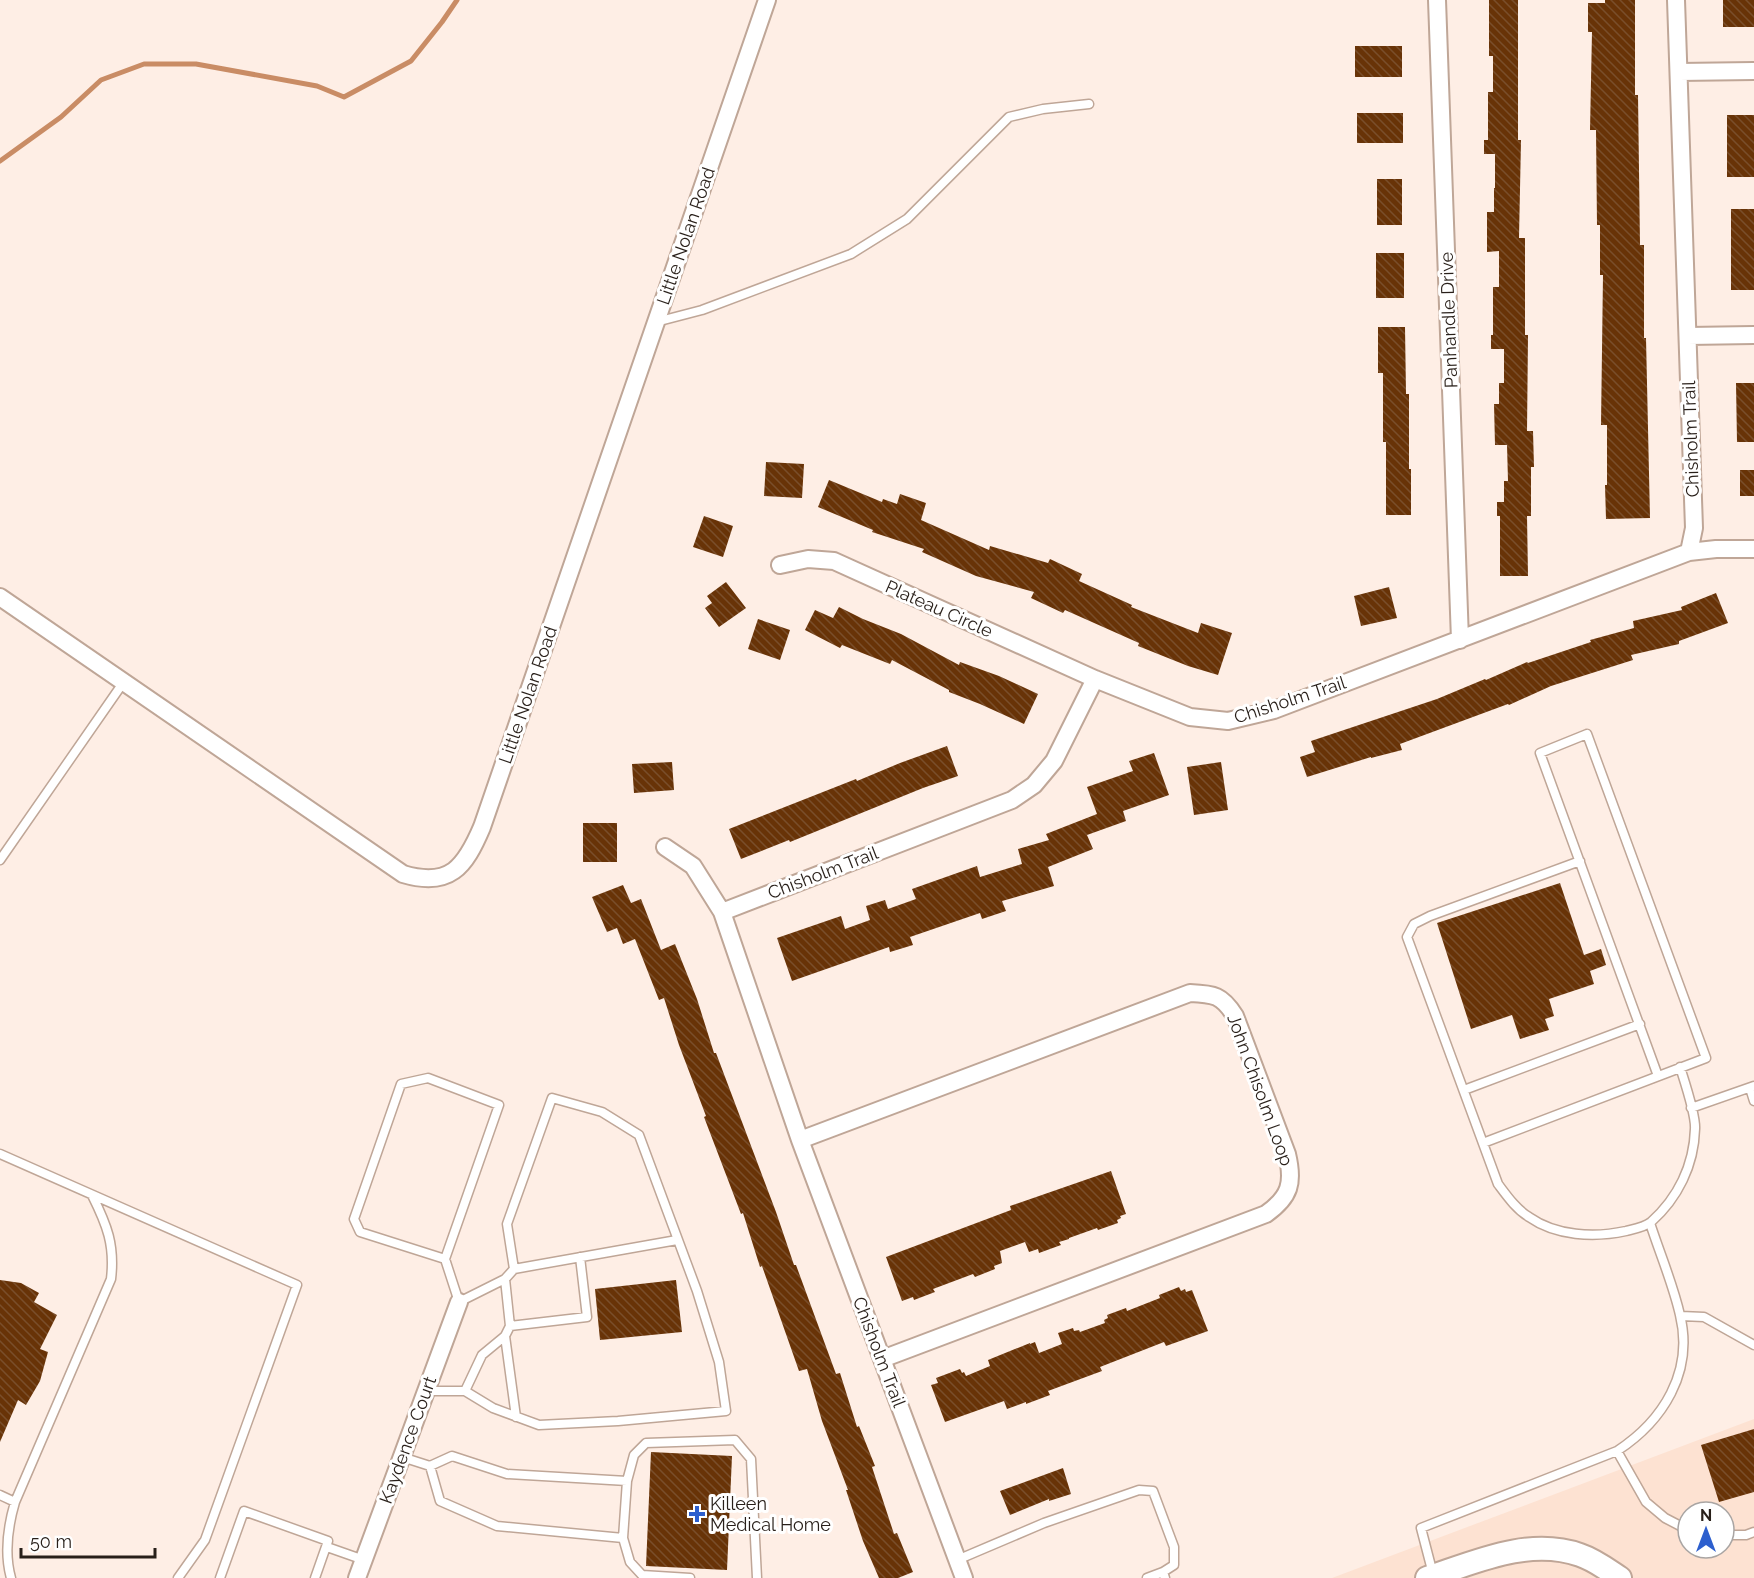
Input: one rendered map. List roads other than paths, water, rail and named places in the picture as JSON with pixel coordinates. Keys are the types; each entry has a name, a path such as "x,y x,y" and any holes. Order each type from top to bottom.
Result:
{"main road":[{"path":"1430,1577 1510,1551 1538,1549 1580,1555 1620,1578"}],"street":[{"name":"Little Nolan Road","path":"0,597 403,874 430,879 446,876 461,865 472,850 482,826 767,0"},
{"name":"Panhandle Drive","path":"1437,0 1460,640"},
{"name":"Chisholm Trail","path":"964,1578 800,1140 722,912 1012,800 1034,785 1054,761 1095,679 1190,717 1228,721 1274,710 1689,552 1694,528 1676,0"},
{"path":"1679,72 1754,71"},
{"path":"1688,336 1754,334"},
{"path":"1689,552 1754,549"},
{"name":"Plateau Circle","path":"780,566 808,559 834,561 1095,679"},
{"path":"665,847 693,866 722,912"},
{"name":"John Chisolm Loop","path":"800,1140 1191,993 1212,994 1228,1005 1235,1016 1287,1154 1291,1172 1286,1196 1279,1205 1266,1214 882,1359"},
{"name":"Kaydence Court","path":"357,1578 459,1302"}],"lane":[{"path":"656,322 702,310 851,254 907,219 1009,117 1043,109 1089,104"},
{"path":"0,860 123,683"},
{"path":"1483,1143 1706,1058 1587,734 1540,753 1658,1076"},
{"path":"1580,861 1430,916 1414,924 1407,938 1498,1184 1529,1218 1549,1227 1577,1234 1607,1235 1650,1223 1673,1198 1686,1174 1692,1151 1696,1127 1680,1067"},
{"path":"1464,1090 1640,1024"},
{"path":"445,1259 360,1232 354,1219 401,1084 428,1078 499,1105 445,1259 459,1302 505,1279 514,1269 677,1240"},
{"path":"1691,1108 1752,1087 1754,1101"},
{"path":"427,1391 465,1391 493,1408 539,1425 618,1421 726,1411 719,1362 697,1291 639,1135 602,1112 552,1098 507,1224 514,1269"},
{"path":"0,1154 297,1285 205,1540 178,1578"},
{"path":"7,1575 10,1519 15,1502 111,1279 110,1234 92,1195"},
{"path":"1430,1577 1421,1528 1617,1451 1633,1441 1654,1420 1669,1398 1680,1373 1683,1348 1681,1316 1650,1223"},
{"path":"510,1326 587,1317 580,1257"},
{"path":"465,1391 482,1355 505,1336 510,1326 505,1279"},
{"path":"1681,1316 1704,1317 1754,1345"},
{"path":"505,1336 516,1417"},
{"path":"690,1578 642,1575 630,1562 624,1538 627,1481 634,1455 646,1443 735,1440 751,1459 757,1578"},
{"path":"1617,1451 1646,1502 1665,1518 1676,1524"},
{"path":"402,1457 430,1466 452,1456 507,1474 627,1481"},
{"path":"430,1466 440,1501 497,1526 624,1538"},
{"path":"957,1560 1044,1523 1139,1490 1153,1491 1174,1547 1174,1565 1164,1575 1147,1578"},
{"path":"0,1494 15,1502"},
{"path":"220,1578 244,1511 328,1541 315,1578"},
{"path":"1736,1535 1754,1532"},
{"path":"327,1547 364,1560"}],"waterway":[{"path":"0,161 61,117 101,80 144,64 196,64 317,86 344,97 411,61 457,0"}],"place":[{"name":"Killeen Medical Home","path":"697,1514"}]}
